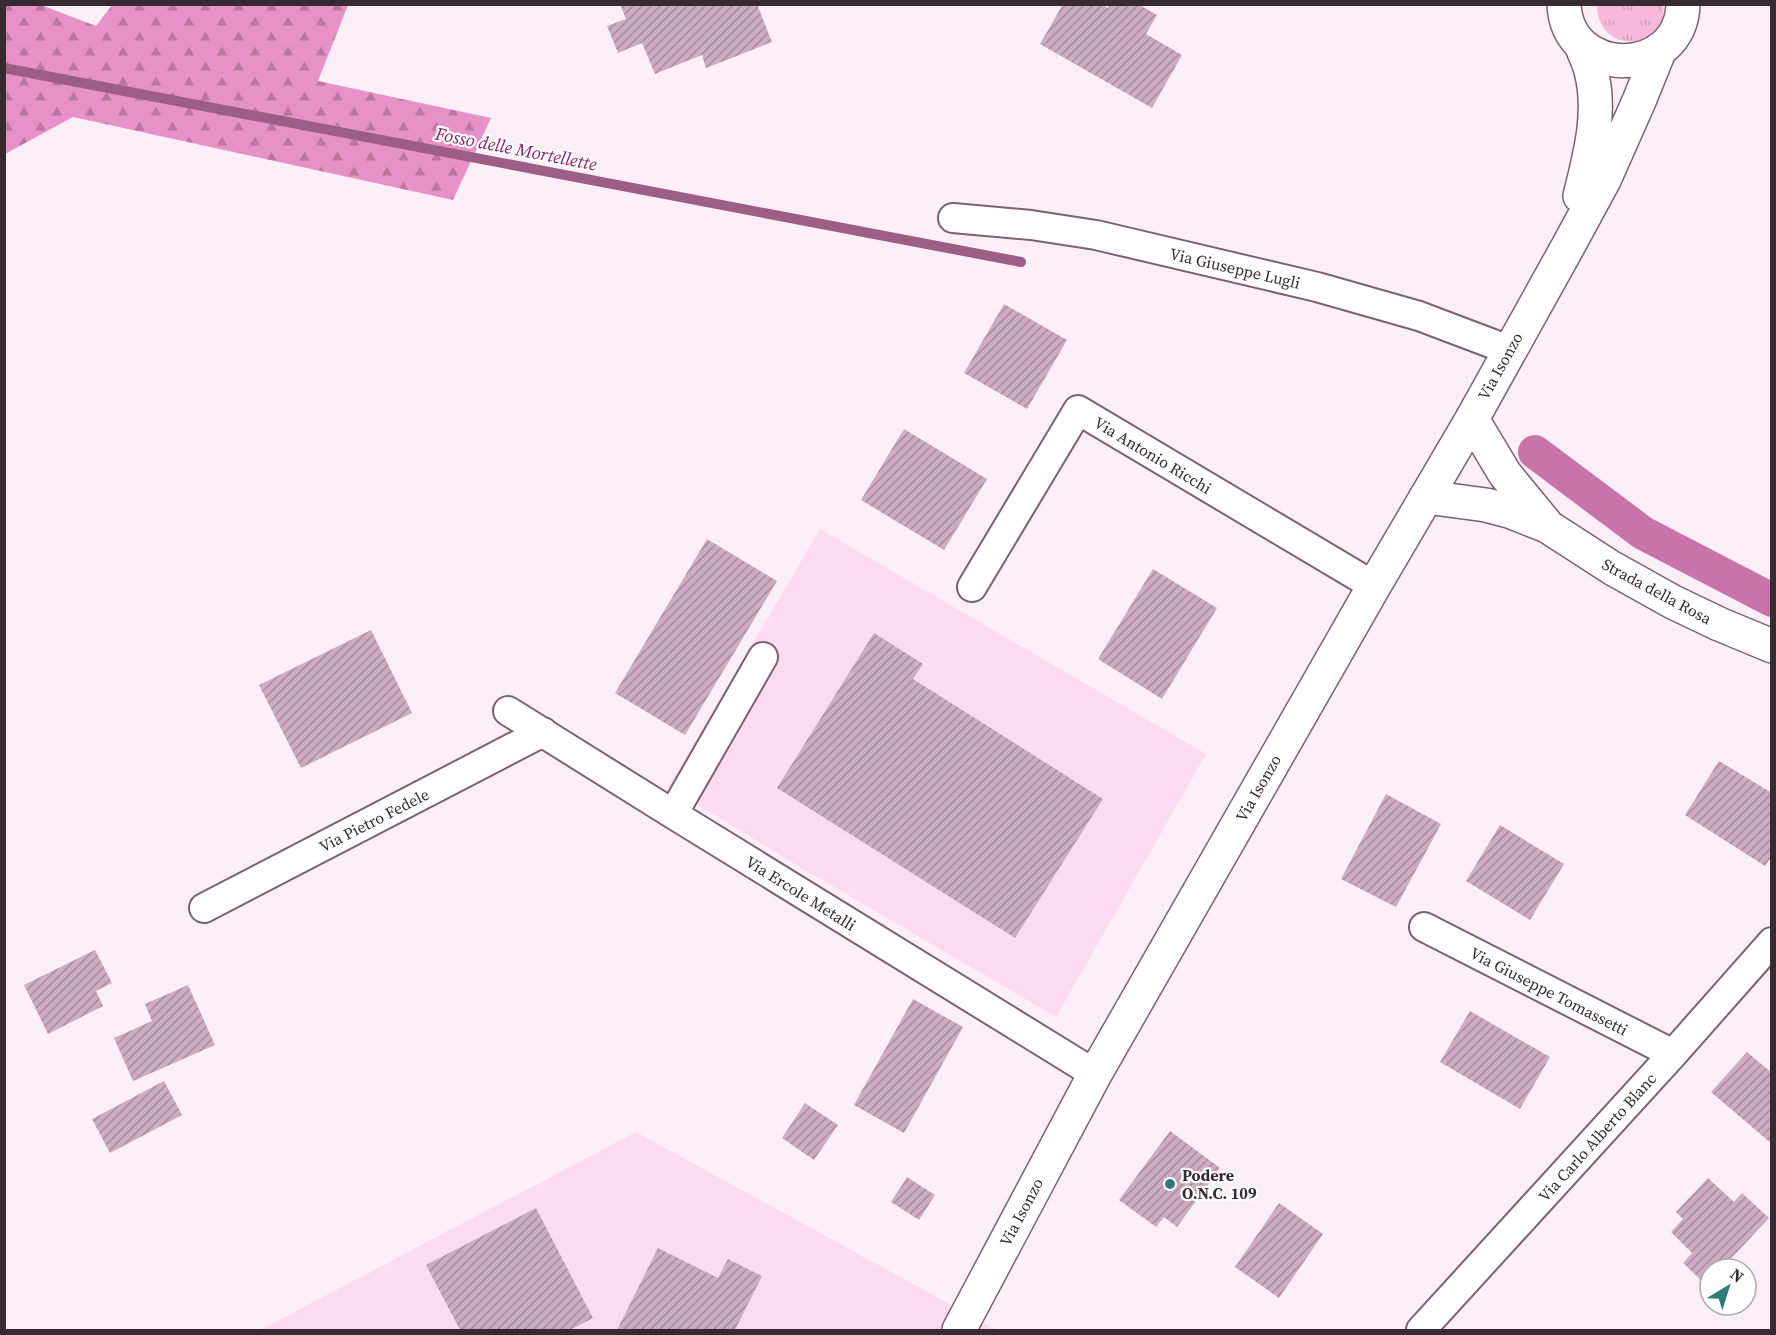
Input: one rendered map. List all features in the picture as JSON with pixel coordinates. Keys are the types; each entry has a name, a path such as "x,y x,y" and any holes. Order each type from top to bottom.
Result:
{"main road":[{"name":"Via Isonzo","path":"1581,44 1598,56 1616,62 1635,61 1653,55 1668,43 1678,27 1684,6"},
{"name":"Via Isonzo","path":"1562,7 1571,31 1581,44 1591,69 1595,90 1591,154 1566,250"},
{"name":"Via Isonzo","path":"959,1330 1095,1074 1472,419 1566,250 1604,180 1660,49"},
{"name":"Strada della Rosa","path":"1472,419 1505,474 1547,526"},
{"name":"Strada della Rosa","path":"1426,497 1486,505 1509,511 1547,526 1612,568 1673,602 1719,624 1772,645"}],"street":[{"name":"Via Giuseppe Lugli","path":"953,218 1041,226 1096,235 1306,284 1419,316 1509,350"},
{"name":"Via Antonio Ricchi","path":"972,587 1078,411 1374,586"},
{"path":"673,814 764,657"},
{"name":"Via Ercole Metalli","path":"508,711 1095,1074"},
{"name":"Via Pietro Fedele","path":"204,908 543,732"},
{"name":"Via Giuseppe Tomassetti","path":"1424,927 1673,1054"},
{"name":"Via Carlo Alberto Blanc","path":"1421,1330 1772,942"}],"shaded area":[{"path":"820,529 1206,754 1056,1017 668,787"},
{"path":"636,1132 997,1330 260,1330"}],"green space":[{"path":"5,4 41,5 96,26 112,5 348,5 318,81 491,118 453,200 73,117 5,154"},
{"path":"1597,5 1663,5 1662,20 1655,32 1644,39 1619,40 1608,33 1600,22"}],"building":[{"path":"620,4 757,4 772,42 706,68 702,55 655,74 642,43 618,53 607,26 626,19"},
{"path":"1063,4 1101,4 1108,8 1110,4 1138,4 1157,15 1146,34 1182,55 1152,108 1040,44"},
{"path":"1004,304 1067,340 1027,409 964,373"},
{"path":"904,429 987,479 944,550 861,500"},
{"path":"707,539 777,581 685,735 615,693"},
{"path":"1153,569 1217,608 1162,699 1098,659"},
{"path":"371,630 412,713 301,768 259,685"},
{"path":"874,633 923,664 913,679 1103,799 1015,938 777,788"},
{"path":"1719,761 1772,793 1772,856 1765,866 1685,815"},
{"path":"1386,794 1441,824 1396,907 1341,879"},
{"path":"1500,825 1564,864 1530,920 1466,881"},
{"path":"95,950 112,983 96,991 103,1006 48,1034 24,985"},
{"path":"188,985 215,1045 133,1081 114,1038 152,1021 145,1004"},
{"path":"913,999 963,1027 904,1133 854,1105"},
{"path":"1470,1011 1550,1057 1520,1109 1440,1062"},
{"path":"1747,1052 1772,1073 1772,1144 1711,1092"},
{"path":"164,1081 182,1115 110,1153 92,1119"},
{"path":"805,1103 838,1125 814,1160 782,1138"},
{"name":"Podere O.N.C. 109","path":"1170,1131 1220,1168 1177,1227 1164,1217 1156,1227 1119,1200"},
{"path":"907,1177 935,1195 919,1220 891,1202"},
{"path":"1708,1178 1734,1202 1742,1193 1769,1218 1732,1257 1698,1257 1698,1277 1683,1263 1692,1253 1671,1232 1683,1219 1676,1212"},
{"path":"1279,1203 1323,1234 1279,1298 1235,1267"},
{"path":"536,1208 593,1318 570,1330 460,1330 426,1265"},
{"path":"658,1248 718,1278 728,1259 762,1276 735,1330 617,1330"}],"waterway":[{"name":"Fosso delle Mortellette","path":"4,68 1021,262"},
{"path":"1535,452 1643,533 1772,600"}],"place":[{"name":"Podere O.N.C. 109","path":"1170,1184"}]}
